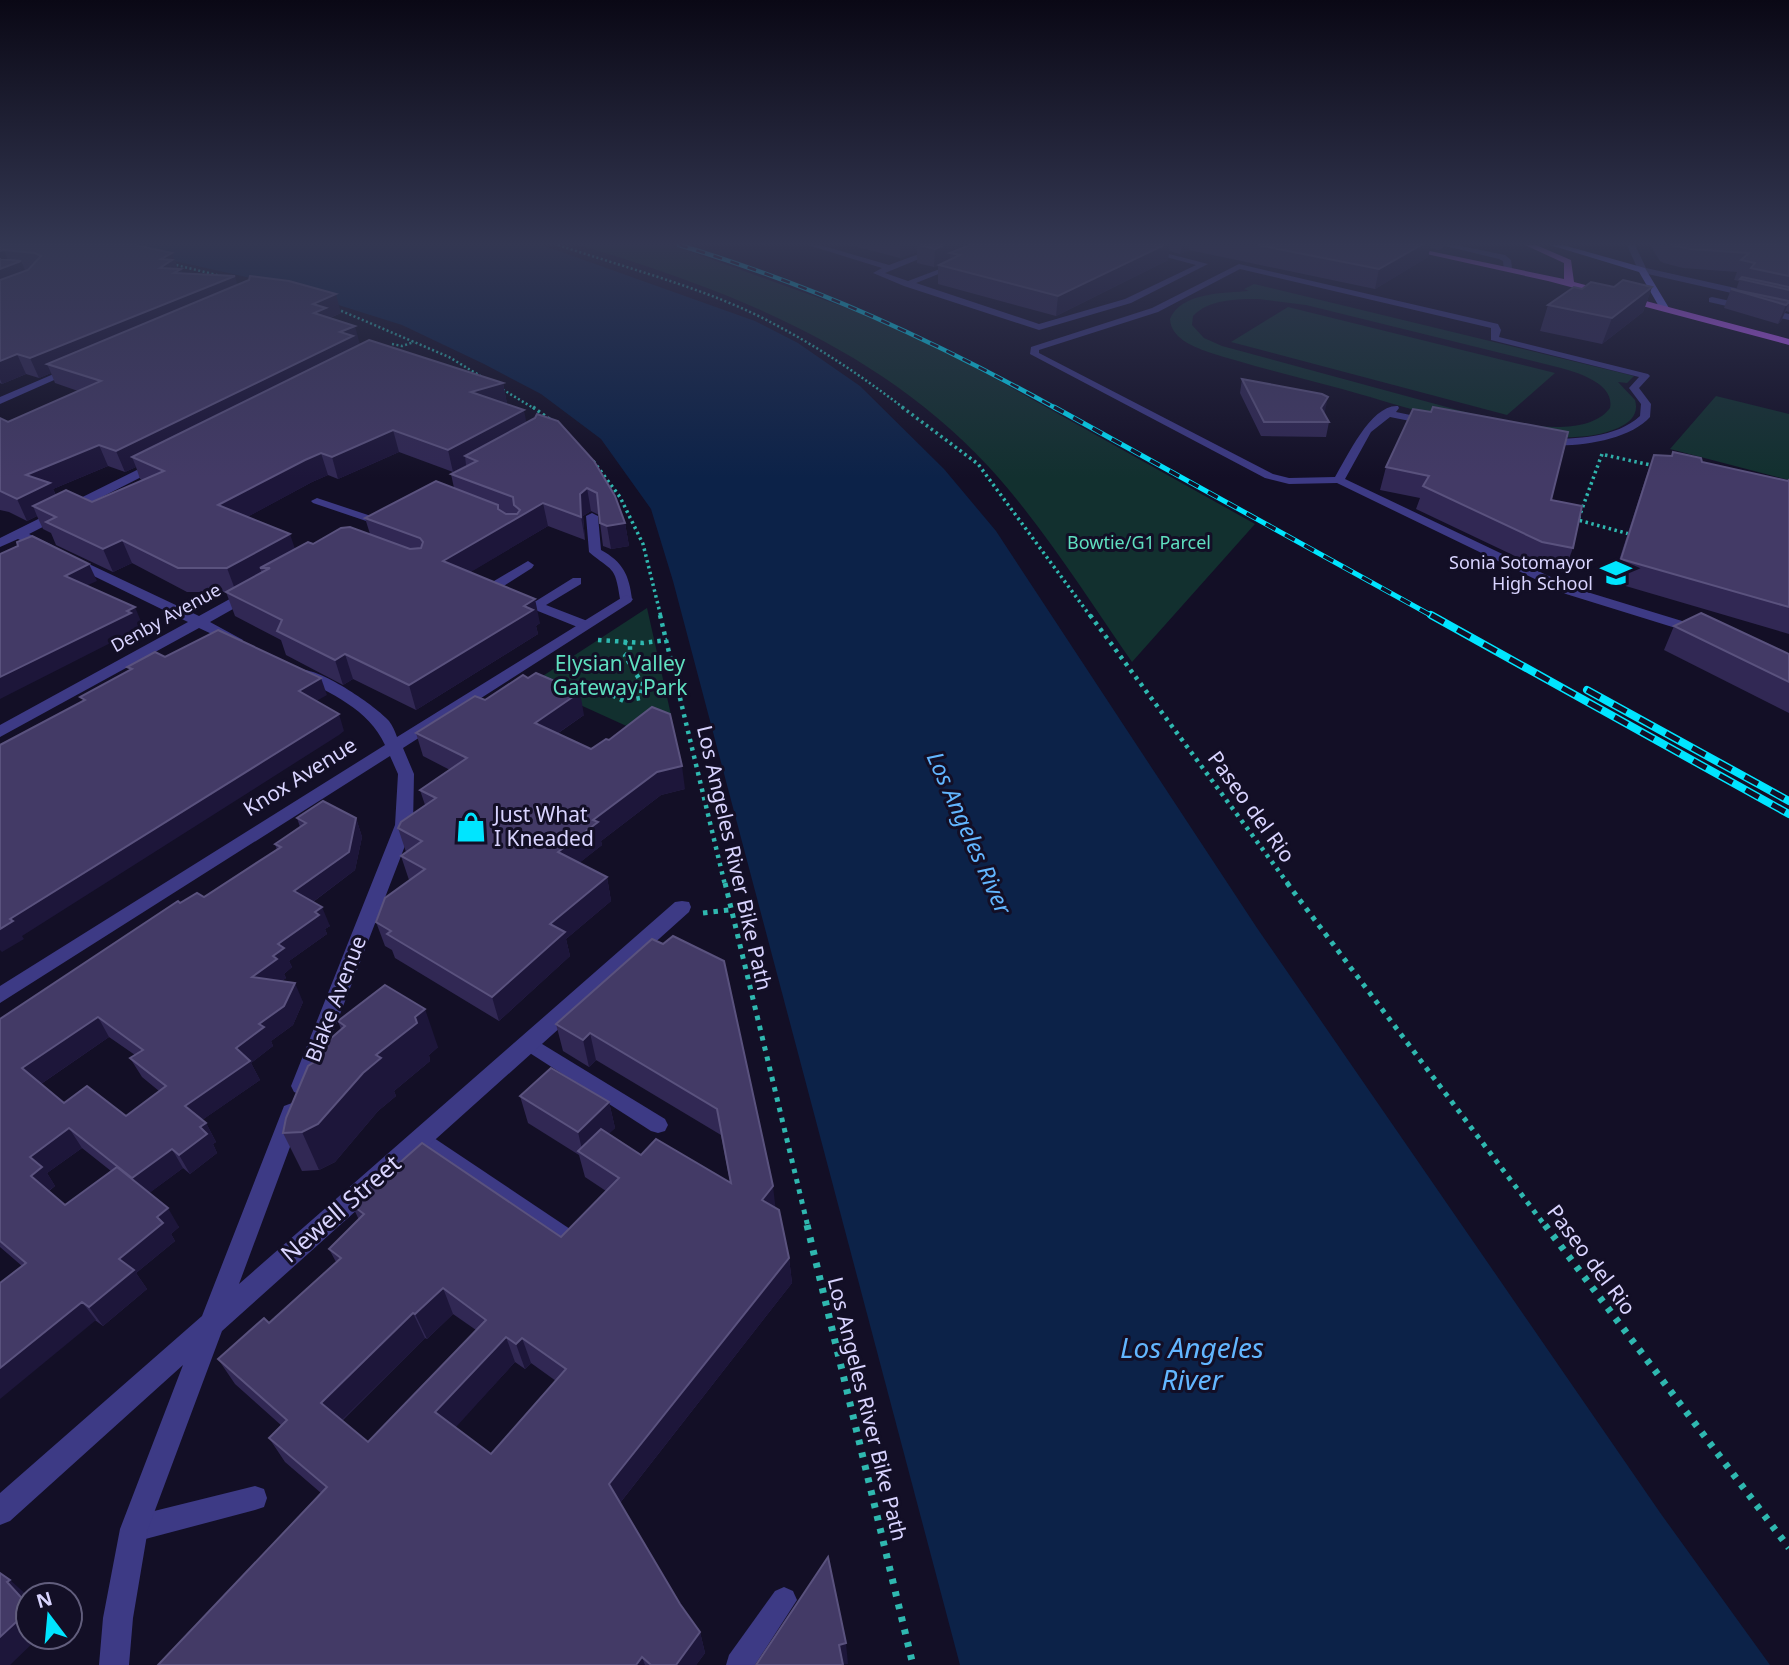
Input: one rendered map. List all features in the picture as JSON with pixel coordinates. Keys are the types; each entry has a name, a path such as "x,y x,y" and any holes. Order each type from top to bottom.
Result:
{"main road":[{"path":"1719,323 1788,340"}],"street":[{"path":"0,401 90,363"},
{"path":"0,543 168,458"},
{"path":"359,533 384,519"},
{"path":"19,534 256,651"},
{"name":"Denby Avenue","path":"0,732 268,583"},
{"name":"Knox Avenue","path":"0,996 626,599"},
{"name":"Blake Avenue","path":"114,1665 118,1618 134,1528 209,1326 404,825 406,774 384,725 349,696 280,662"},
{"name":"Newell Street","path":"0,1511 682,907"}],"lane":[{"path":"1026,323 1039,327 1054,323"},
{"path":"1116,323 1034,349 1035,354 1269,476 1289,481 1339,480 1570,591 1707,633"},
{"path":"1481,323 1495,326 1497,330 1494,338 1645,376 1634,388 1644,400 1646,409 1644,418 1635,426 1595,440 1536,442"},
{"path":"1339,480 1367,430 1391,410 1442,424"},
{"path":"317,501 384,519"},
{"path":"592,516 595,552 616,562 622,575 626,599"},
{"path":"528,565 498,584 495,589 585,625"},
{"path":"537,606 577,582"},
{"path":"529,1044 658,1125"},
{"path":"422,1138 563,1236"},
{"path":"134,1528 255,1498"},
{"path":"739,1665 784,1600"}],"path":[{"path":"368,323 493,380 558,426"},
{"name":"Paseo del Rio","path":"772,323 863,377 978,464 1368,992 1789,1548"},
{"path":"391,344 402,346 415,342"},
{"path":"538,425 550,419"},
{"name":"Los Angeles River Bike Path","path":"584,451 620,497 643,544 913,1665"},
{"path":"1645,538 1578,520 1602,454 1661,467"},
{"path":"505,676 595,686 617,701 627,702 640,698 643,685 625,656 630,644 623,642 667,640"}],"green space":[{"name":"Bowtie/G1 Parcel","path":"788,323 881,323 953,355 1255,524 1132,662 1027,513 988,466 946,425 899,388 850,356"},
{"path":"1171,323 1192,323 1204,338 1222,346 1487,418 1534,426 1569,426 1599,418 1610,408 1607,392 1594,381 1577,373 1378,323 1414,323 1634,376 1627,383 1618,382 1635,400 1635,413 1627,423 1618,428 1589,436 1519,434 1481,427 1208,352 1189,344 1178,336"},
{"path":"1262,323 1352,323 1555,373 1507,415 1231,342"},
{"path":"1716,396 1789,414 1789,480 1670,449"},
{"name":"Elysian Valley Gateway Park","path":"647,608 671,715 644,734 532,683"}],"water":[{"name":"Los Angeles River","path":"395,323 758,323 798,343 860,386 944,469 996,531 1257,928 1661,1514 1770,1665 960,1665 673,581 651,509 601,439 541,394"}],"building":[{"path":"0,323 118,323 30,358 17,354 0,361"},
{"path":"146,323 345,323 355,326 340,332 353,336 116,451 99,445 26,475 50,483 17,499 0,491 0,418 8,422 101,381 47,364"},
{"path":"369,340 503,383 471,392 524,410 448,450 393,430 332,457 321,453 218,505 290,534 227,568 178,568 122,540 103,549 46,522 56,517 33,506 66,490 92,502 164,471 132,457"},
{"path":"1242,379 1322,394 1328,397 1321,408 1329,422 1264,422"},
{"path":"1433,407 1568,432 1551,500 1582,506 1573,548 1542,542 1423,486 1429,476 1386,467 1413,409 1431,412"},
{"path":"537,414 558,421 594,461 615,496 625,523 607,526 600,523 597,493 587,488 580,494 581,517 543,503 443,561 535,599 524,606 533,610 409,685 345,654 335,660 277,631 282,620 226,592 270,568 260,568 341,528 350,527 410,549 421,548 423,542 420,538 365,518 436,481 498,505 498,509 506,514 517,514 520,510 514,505 513,497 451,474 477,461 465,456 535,418"},
{"path":"1673,452 1701,458 1702,462 1789,480 1789,607 1621,559 1654,455 1672,456"},
{"path":"32,536 89,564 65,576 135,607 127,611 131,613 0,677 0,554 18,546 17,542"},
{"path":"1701,613 1789,654 1789,682 1674,626"},
{"path":"218,630 321,678 299,691 339,714 10,919 13,921 0,929 0,745 85,700 80,697 132,669 127,667 155,652 165,657"},
{"path":"536,673 580,692 535,723 591,749 606,739 609,740 652,707 670,714 682,766 657,772 593,820 598,822 558,852 607,877 550,924 565,932 492,997 387,934 391,931 376,922 385,898 425,869 401,856 422,841 398,828 401,822 436,798 420,790 467,758 416,733 475,696 485,700 523,675 528,678"},
{"path":"323,801 356,818 349,852 294,891 322,907 315,912 319,915 278,944 284,948 273,956 277,959 252,977 295,983 284,1006 259,1024 264,1027 236,1048 250,1061 185,1106 206,1123 200,1127 207,1134 179,1155 172,1149 132,1178 69,1128 30,1157 42,1167 31,1176 65,1205 117,1167 168,1208 157,1217 163,1223 119,1259 134,1270 89,1307 82,1302 0,1368 0,1283 26,1263 0,1241 0,1019 178,901 180,903 197,893 204,897 281,847 275,844 306,823 297,818","holes":["98,1017 143,1050 130,1058 166,1086 126,1116 87,1086 64,1103 22,1068"]},
{"path":"673,936 724,961 773,1186 762,1200 779,1210 789,1258 609,1484 680,1604 700,1632 676,1665 651,1665 642,1657 636,1665 158,1665 327,1487 269,1438 287,1420 218,1359 264,1318 269,1323 341,1258 329,1249 364,1214 352,1205 422,1143 561,1237 619,1178 578,1151 601,1129 641,1155 656,1139 731,1183 717,1109 590,1033 583,1040 556,1024 652,939 663,944","holes":["443,1288 486,1320 368,1442 321,1403 413,1313","506,1337 516,1344 522,1338 566,1369 491,1454 435,1412"]},
{"path":"385,985 425,1009 415,1017 417,1023 376,1055 381,1058 363,1073 318,1124 302,1132 283,1133 286,1118 308,1066 314,1062 322,1046 345,1026 338,1021"},
{"path":"551,1068 609,1102 578,1132 520,1096"},
{"path":"828,1557 846,1643 839,1645 843,1665 756,1665"},
{"path":"0,1573 10,1580 7,1582 14,1590 14,1624 0,1637"}],"railway":[{"path":"886,323 965,360 1057,409"},
{"path":"1054,407 1434,617"},
{"path":"1431,615 1789,814"},
{"path":"1587,690 1789,801"}],"place":[{"name":"Sonia Sotomayor High School","path":"1616,573"},
{"name":"Just What I Kneaded","path":"471,827"}]}
